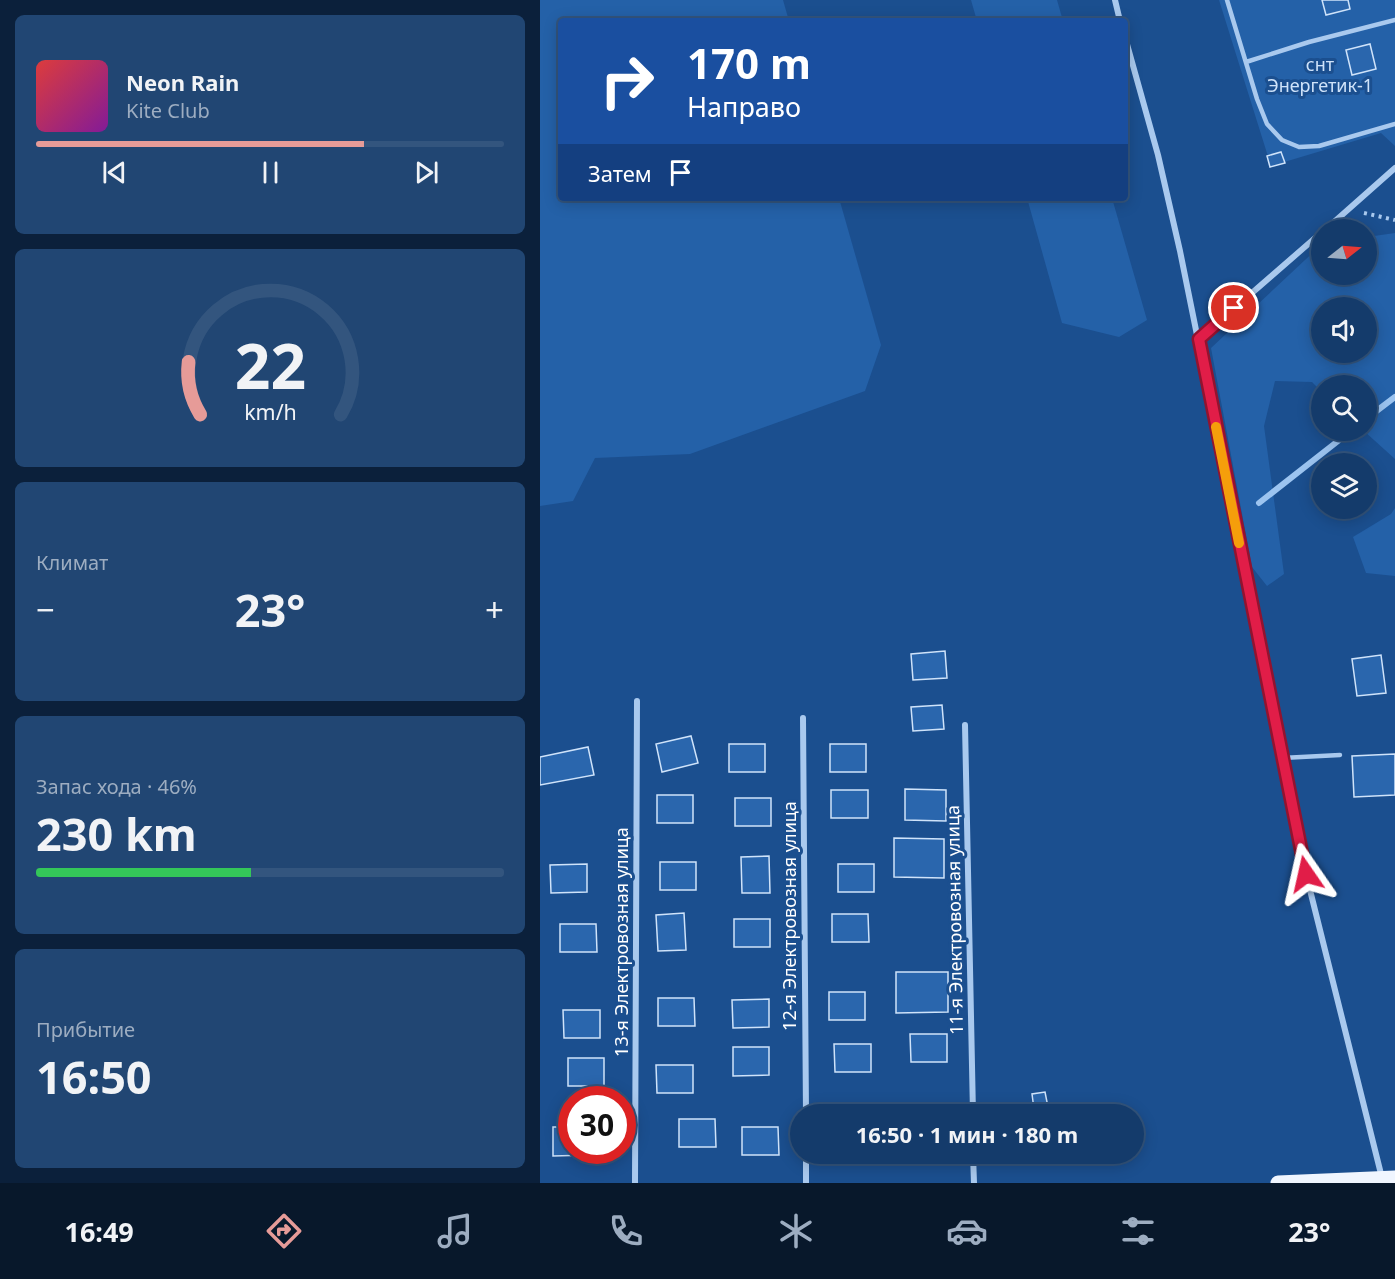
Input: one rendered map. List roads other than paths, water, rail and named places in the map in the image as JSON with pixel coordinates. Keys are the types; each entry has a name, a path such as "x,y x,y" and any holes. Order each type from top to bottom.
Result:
{"main road":[{"path":"1278,1183 1388,1178"}],"street":[{"path":"1115,0 1119,18"},
{"path":"1128,48 1158,156 1199,339 1306,874 1388,1178"},
{"path":"1337,219 1395,168"},
{"path":"1199,339 1311,241"},
{"name":"13-я Электровозная улица","path":"635,1183 637,701"},
{"name":"12-я Электровозная улица","path":"803,718 806,1104"},
{"name":"11-я Электровозная улица","path":"964,725 973,1104"},
{"path":"806,1164 807,1183"},
{"path":"973,1164 974,1183"}],"lane":[{"path":"1227,0 1267,124 1282,140 1299,147 1319,146 1395,124"},
{"path":"1246,62 1309,42 1395,20"},
{"path":"1282,758 1340,754"}],"waterway":[{"path":"1377,411 1395,397"},
{"path":"1259,503 1338,441"}],"park label":[{"name":"снт Энергетик-1","path":"1320,74"}]}
